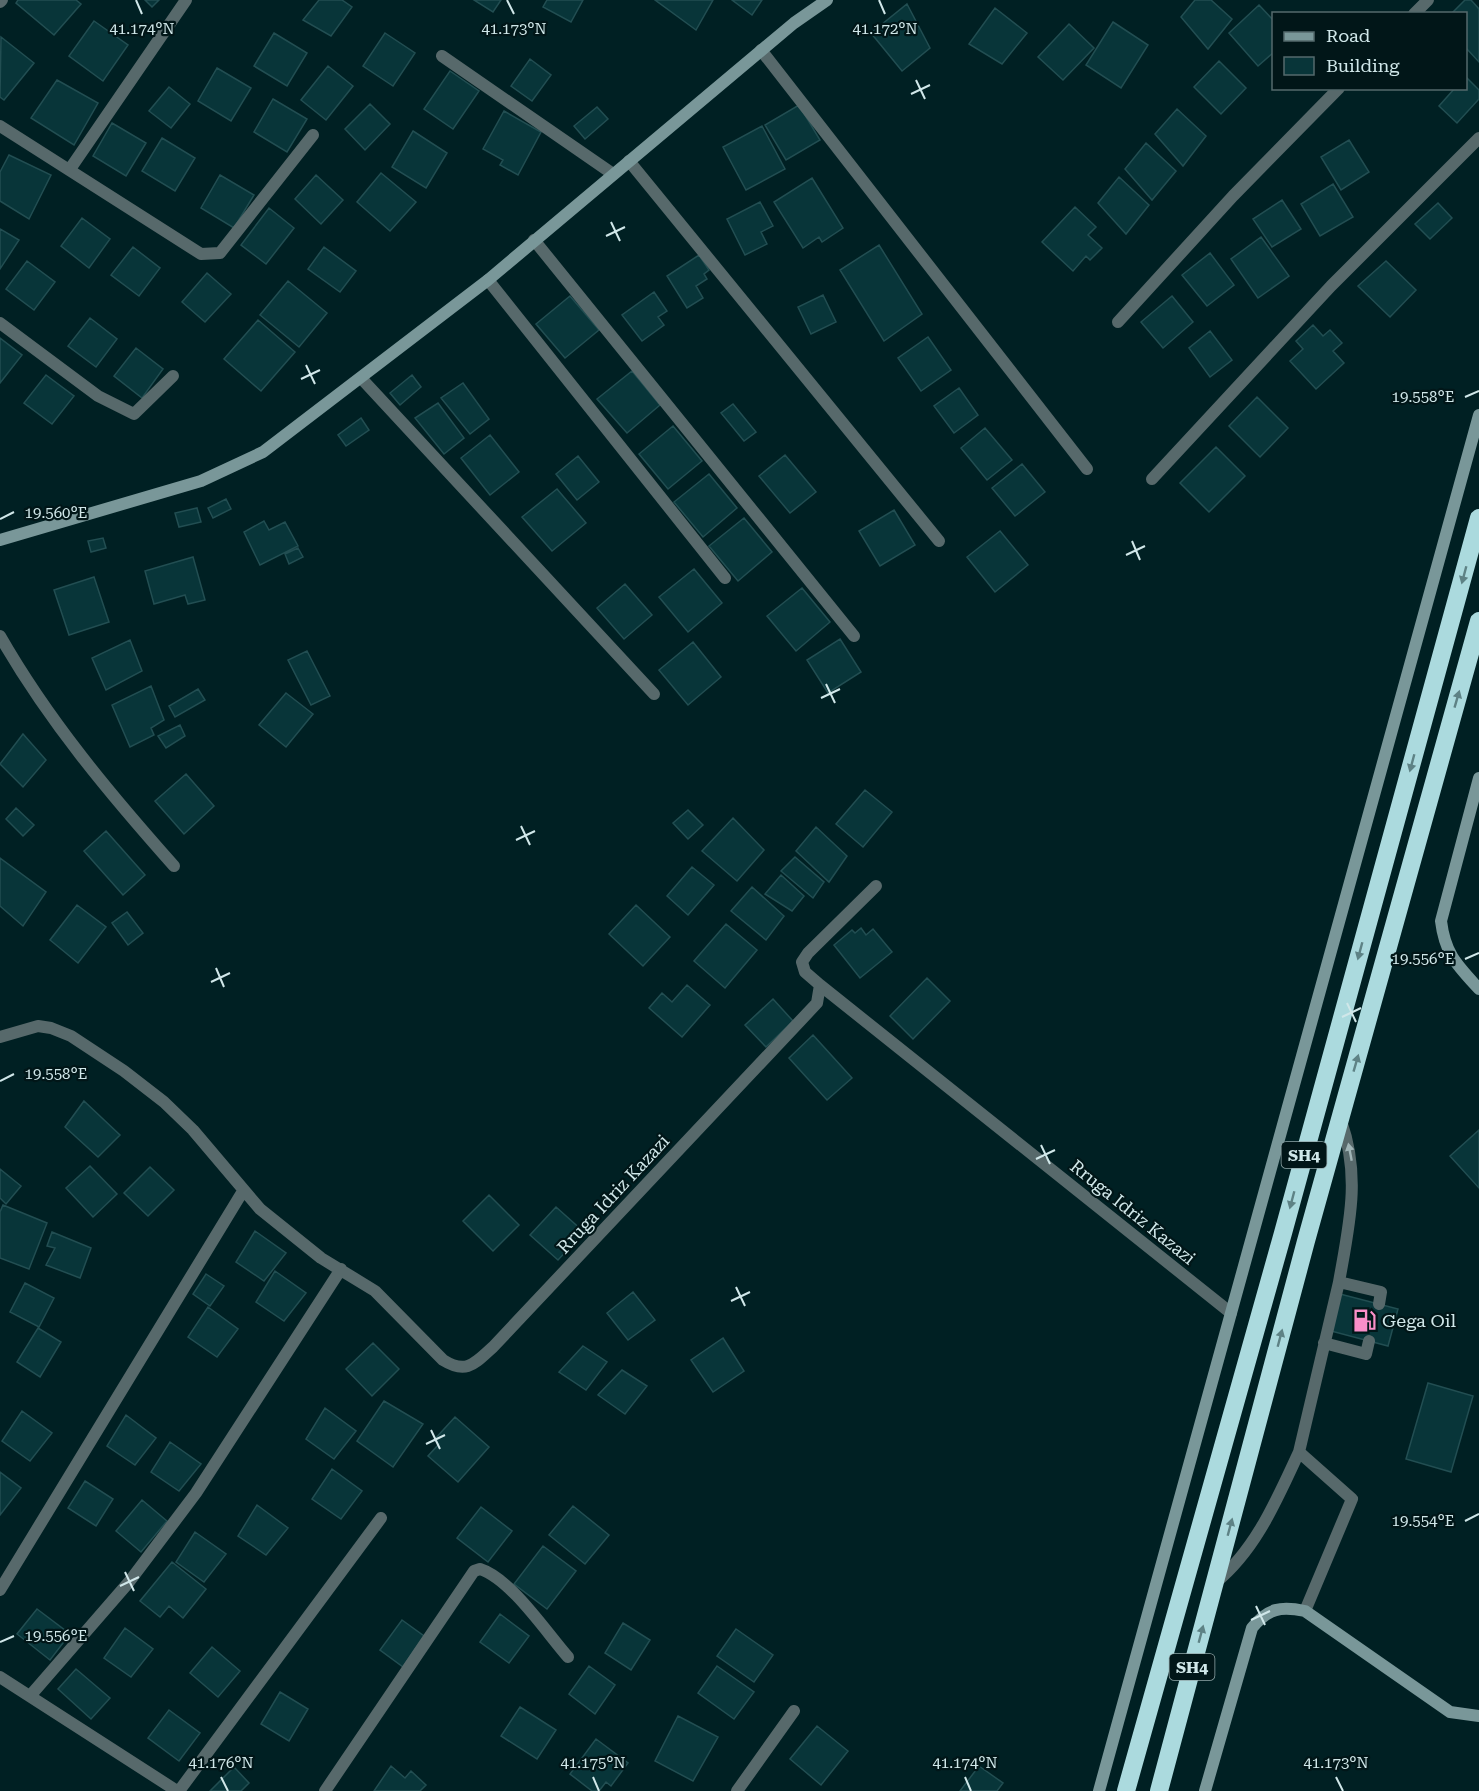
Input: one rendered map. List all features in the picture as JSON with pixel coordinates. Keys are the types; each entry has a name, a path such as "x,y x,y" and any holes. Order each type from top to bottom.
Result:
{"highway":[{"name":"SH4","path":"1126,1791 1283,1233 1479,518"},
{"name":"SH4","path":"1159,1791 1340,1119 1479,621"}],"street":[{"path":"70,169 186,0"},
{"path":"0,540 95,510 169,492 233,467 263,452 488,280 761,50 827,0"},
{"path":"1416,12 1428,0"},
{"path":"761,50 1087,468"},
{"path":"442,56 613,174"},
{"path":"1118,322 1233,196 1337,90"},
{"path":"0,126 201,255 219,253 314,135"},
{"path":"1152,478 1331,286 1479,138"},
{"path":"629,161 939,541"},
{"path":"534,240 854,636"},
{"path":"488,280 725,578"},
{"path":"0,323 98,396 134,414 173,376"},
{"path":"361,378 654,694"},
{"path":"1099,1791 1479,415"},
{"path":"0,636 25,680 72,743 124,810 174,866"},
{"path":"1479,778 1442,921 1444,941 1449,955 1479,989"},
{"path":"820,985 805,972 802,963 808,953 876,886"},
{"name":"Rruga Idriz Kazazi","path":"0,1037 38,1026 71,1036 124,1071 164,1102 193,1130 243,1191 285,1232 375,1291 443,1360 455,1368 471,1366 494,1347 817,1003 820,985 1231,1313"},
{"path":"1215,1583 1241,1560 1282,1488 1299,1452 1351,1220 1353,1169 1350,1146 1340,1119"},
{"path":"0,1590 243,1191"},
{"path":"30,1696 129,1582 196,1493 341,1269"},
{"path":"1340,1277 1381,1292 1379,1304"},
{"path":"1324,1343 1366,1354 1369,1341"},
{"path":"1299,1452 1352,1499 1305,1611"},
{"path":"0,1677 178,1791 381,1518"},
{"path":"325,1791 474,1571 480,1569 490,1572 507,1587 568,1657"},
{"path":"1205,1791 1252,1628 1272,1609 1286,1607 1305,1611 1450,1712 1479,1716"},
{"path":"738,1791 794,1711"}],"building":[{"path":"18,0 76,0 81,4 54,35 16,3"},
{"path":"145,0 159,0 152,7"},
{"path":"319,0 342,0 352,7 331,36 303,20"},
{"path":"474,0 501,0 493,12"},
{"path":"547,0 583,0 571,22 543,7"},
{"path":"655,0 713,0 696,30"},
{"path":"732,0 762,0 752,15"},
{"path":"1195,0 1211,0 1232,19 1208,49 1181,17"},
{"path":"1465,0 1471,0 1479,9 1479,62 1467,49 1467,12 1453,12"},
{"path":"907,4 930,48 902,71 871,33"},
{"path":"1259,5 1272,19 1272,54 1258,66 1229,33"},
{"path":"995,8 1027,33 1002,64 969,44"},
{"path":"94,21 128,45 103,81 69,56"},
{"path":"1113,22 1148,45 1121,88 1086,65"},
{"path":"1069,24 1094,48 1063,80 1038,57"},
{"path":"274,33 307,53 287,86 254,66"},
{"path":"385,33 415,53 393,86 363,66"},
{"path":"1,37 34,63 4,100 0,97"},
{"path":"530,59 551,75 532,101 511,86"},
{"path":"1219,61 1246,88 1221,114 1194,87"},
{"path":"328,66 353,86 326,120 301,100"},
{"path":"217,68 251,88 231,121 198,101"},
{"path":"450,71 479,91 453,129 424,109"},
{"path":"1467,78 1479,90 1479,99 1457,123 1439,106 1453,90 1467,90"},
{"path":"57,80 98,103 74,145 31,118"},
{"path":"169,87 190,104 171,128 149,111"},
{"path":"273,99 307,119 287,152 254,132"},
{"path":"370,104 390,124 365,150 345,129"},
{"path":"799,105 820,140 786,160 765,125"},
{"path":"597,107 608,119 585,139 574,126"},
{"path":"1177,109 1206,136 1183,166 1155,134"},
{"path":"504,111 541,132 518,175 500,165 503,160 483,149"},
{"path":"112,123 146,143 126,176 93,156"},
{"path":"762,126 785,169 746,190 723,147"},
{"path":"413,131 447,153 426,188 392,167"},
{"path":"162,138 195,158 175,191 142,171"},
{"path":"1349,140 1369,172 1341,190 1321,157"},
{"path":"1146,143 1176,171 1152,200 1125,169"},
{"path":"9,155 51,175 29,219 0,201 0,172"},
{"path":"381,173 416,202 390,231 357,202"},
{"path":"220,175 254,195 234,228 201,208"},
{"path":"316,175 343,200 321,224 295,199"},
{"path":"1119,177 1149,205 1126,234 1098,203"},
{"path":"812,178 843,228 822,242 819,237 803,248 774,202"},
{"path":"1333,184 1353,217 1320,236 1301,204"},
{"path":"1282,200 1301,229 1272,247 1253,219"},
{"path":"760,202 773,226 761,232 767,244 745,255 727,219"},
{"path":"1438,203 1452,218 1430,239 1415,224"},
{"path":"1075,207 1096,227 1088,235 1102,248 1090,260 1086,256 1073,271 1042,242"},
{"path":"269,208 294,228 266,264 241,245"},
{"path":"82,218 110,239 89,268 61,246"},
{"path":"0,229 19,240 0,269"},
{"path":"1261,237 1289,276 1258,298 1231,259"},
{"path":"879,245 922,314 884,341 840,270"},
{"path":"133,247 160,268 139,296 111,275"},
{"path":"324,247 356,271 340,292 308,269"},
{"path":"1210,253 1234,285 1207,306 1182,275"},
{"path":"699,255 709,270 704,274 707,279 696,286 703,298 687,308 667,276"},
{"path":"27,261 55,282 34,310 6,289"},
{"path":"1386,261 1416,290 1390,317 1358,286"},
{"path":"207,273 231,294 205,322 182,302"},
{"path":"288,281 327,313 299,347 260,315"},
{"path":"654,292 667,311 658,317 664,325 642,341 622,315"},
{"path":"823,295 836,322 811,334 798,307"},
{"path":"570,296 599,330 565,358 536,324"},
{"path":"1172,296 1193,322 1163,348 1141,322"},
{"path":"90,318 117,339 96,367 68,346"},
{"path":"258,320 295,352 261,391 224,359"},
{"path":"1313,325 1323,336 1330,330 1342,343 1333,351 1344,363 1316,389 1290,361 1303,349 1296,341"},
{"path":"1210,331 1232,360 1210,377 1189,348"},
{"path":"928,337 951,370 921,391 898,358"},
{"path":"0,338 22,355 0,383"},
{"path":"136,348 163,369 142,398 114,376"},
{"path":"632,371 660,405 627,433 597,399"},
{"path":"46,375 74,396 52,424 24,403"},
{"path":"412,375 421,387 400,405 390,393"},
{"path":"463,383 489,419 470,434 441,398"},
{"path":"959,388 978,415 954,433 934,406"},
{"path":"1257,397 1288,428 1260,457 1229,426"},
{"path":"438,403 464,438 444,454 415,418"},
{"path":"733,404 756,432 744,441 721,413"},
{"path":"361,418 369,430 346,446 338,435"},
{"path":"673,426 702,461 668,489 639,454"},
{"path":"985,428 1012,460 987,480 961,448"},
{"path":"490,435 519,472 490,495 461,458"},
{"path":"1216,447 1245,476 1209,512 1180,483"},
{"path":"785,455 816,492 790,513 759,476"},
{"path":"578,456 599,482 577,500 556,474"},
{"path":"1022,464 1045,492 1015,516 992,488"},
{"path":"709,474 737,508 703,537 674,502"},
{"path":"557,489 586,523 552,551 522,517"},
{"path":"226,499 231,509 213,518 208,508"},
{"path":"197,508 201,522 179,527 175,513"},
{"path":"894,510 915,545 880,566 859,531"},
{"path":"744,518 772,552 738,581 709,546"},
{"path":"264,521 269,530 285,522 298,546 260,565 244,532"},
{"path":"1000,531 1028,565 995,592 967,557"},
{"path":"103,538 106,548 91,552 88,541"},
{"path":"298,548 303,557 289,564 285,554"},
{"path":"193,557 205,600 188,604 185,595 154,604 145,571"},
{"path":"694,569 722,603 688,632 659,597"},
{"path":"94,577 109,622 69,635 54,590"},
{"path":"625,584 652,615 624,639 597,608"},
{"path":"802,588 830,622 796,651 767,616"},
{"path":"840,639 861,672 828,693 807,660"},
{"path":"130,640 142,671 106,690 92,658"},
{"path":"693,642 721,677 688,705 659,670"},
{"path":"307,651 330,696 311,705 288,660"},
{"path":"151,686 164,720 151,728 154,735 130,747 112,705"},
{"path":"198,689 205,700 175,717 169,706"},
{"path":"286,693 313,714 286,747 259,725"},
{"path":"180,725 185,736 166,748 158,736"},
{"path":"23,734 46,760 23,787 0,764"},
{"path":"186,774 214,806 184,834 155,801"},
{"path":"865,790 892,812 863,847 836,824"},
{"path":"16,808 34,825 23,836 6,819"},
{"path":"688,810 703,825 688,839 673,823"},
{"path":"733,818 764,850 737,881 702,851"},
{"path":"816,827 847,856 829,882 796,851"},
{"path":"106,831 145,875 123,895 84,851"},
{"path":"795,857 824,882 813,898 781,871"},
{"path":"0,858 46,892 23,926 0,906"},
{"path":"692,867 714,885 688,915 667,896"},
{"path":"781,875 804,896 792,911 765,894"},
{"path":"752,887 784,916 766,940 731,911"},
{"path":"77,905 106,927 78,963 50,940"},
{"path":"636,905 670,937 643,966 609,934"},
{"path":"127,912 143,933 128,945 112,923"},
{"path":"726,924 757,950 725,988 694,961"},
{"path":"861,928 866,935 873,929 892,952 860,978 834,945 852,930 855,933"},
{"path":"927,978 950,1001 913,1039 890,1016"},
{"path":"687,985 710,1005 682,1037 649,1008 662,993 672,1002"},
{"path":"773,999 793,1021 766,1047 745,1025"},
{"path":"813,1035 852,1078 827,1100 789,1058"},
{"path":"84,1101 120,1135 98,1157 65,1127"},
{"path":"1479,1130 1479,1188 1450,1156"},
{"path":"90,1166 117,1194 93,1217 66,1188"},
{"path":"150,1167 174,1190 148,1216 124,1193"},
{"path":"0,1169 21,1186 6,1204 0,1198"},
{"path":"489,1195 519,1225 493,1251 463,1221"},
{"path":"3,1205 47,1223 29,1269 0,1258 0,1212"},
{"path":"556,1207 584,1232 558,1260 530,1235"},
{"path":"255,1231 286,1253 264,1281 236,1262"},
{"path":"52,1232 91,1248 80,1278 46,1265 55,1248 47,1246"},
{"path":"275,1271 306,1293 284,1321 256,1302"},
{"path":"206,1274 224,1286 210,1306 193,1294"},
{"path":"25,1283 54,1298 39,1327 10,1312"},
{"path":"633,1292 655,1320 628,1340 607,1313"},
{"name":"Gega Oil","path":"1340,1294 1398,1309 1388,1346 1331,1331"},
{"path":"208,1307 238,1329 217,1357 188,1337"},
{"path":"38,1328 61,1342 40,1377 17,1362"},
{"path":"723,1338 744,1371 713,1392 691,1360"},
{"path":"373,1343 399,1369 372,1396 346,1369"},
{"path":"583,1346 607,1362 586,1390 559,1372"},
{"path":"622,1370 647,1386 625,1414 598,1395"},
{"path":"1428,1383 1473,1396 1451,1472 1406,1459"},
{"path":"384,1401 423,1424 393,1467 357,1441"},
{"path":"325,1408 356,1431 334,1459 306,1439"},
{"path":"22,1411 52,1433 30,1461 2,1441"},
{"path":"126,1415 156,1438 135,1465 107,1446"},
{"path":"455,1417 489,1447 458,1482 428,1456 439,1444 434,1440"},
{"path":"170,1442 201,1464 179,1491 151,1472"},
{"path":"332,1469 362,1491 341,1519 312,1499"},
{"path":"0,1472 21,1488 0,1515"},
{"path":"85,1481 113,1499 96,1526 68,1508"},
{"path":"142,1500 167,1521 141,1552 116,1531"},
{"path":"257,1505 288,1528 266,1555 238,1536"},
{"path":"573,1506 609,1535 585,1564 549,1535"},
{"path":"481,1507 512,1531 488,1562 457,1538"},
{"path":"195,1532 226,1554 204,1582 176,1562"},
{"path":"543,1546 576,1571 547,1609 514,1584"},
{"path":"172,1562 206,1589 183,1618 169,1606 160,1617 140,1601"},
{"path":"37,1609 70,1634 50,1660 17,1634"},
{"path":"500,1614 529,1636 509,1663 480,1642"},
{"path":"402,1620 424,1636 403,1667 380,1650"},
{"path":"623,1623 650,1640 631,1670 605,1653"},
{"path":"125,1628 153,1649 131,1677 104,1658"},
{"path":"736,1629 773,1655 754,1682 717,1656"},
{"path":"212,1647 240,1671 218,1697 190,1673"},
{"path":"589,1666 615,1685 595,1714 569,1694"},
{"path":"717,1666 754,1692 734,1719 698,1693"},
{"path":"76,1669 110,1698 91,1719 58,1689"},
{"path":"280,1692 308,1709 289,1741 261,1724"},
{"path":"520,1707 556,1730 537,1759 501,1736"},
{"path":"169,1710 200,1733 179,1761 148,1738"},
{"path":"678,1716 718,1737 693,1781 655,1761"},
{"path":"817,1726 848,1751 821,1785 790,1759"},
{"path":"596,1739 628,1763 611,1786 606,1782 599,1791 592,1791 570,1774"},
{"path":"391,1766 405,1778 411,1771 426,1785 420,1791 374,1791"},
{"path":"979,1766 1003,1783 997,1791 960,1791"},
{"path":"234,1767 249,1783 241,1791 210,1791"}],"place":[{"name":"Gega Oil","path":"1364,1320"}]}
